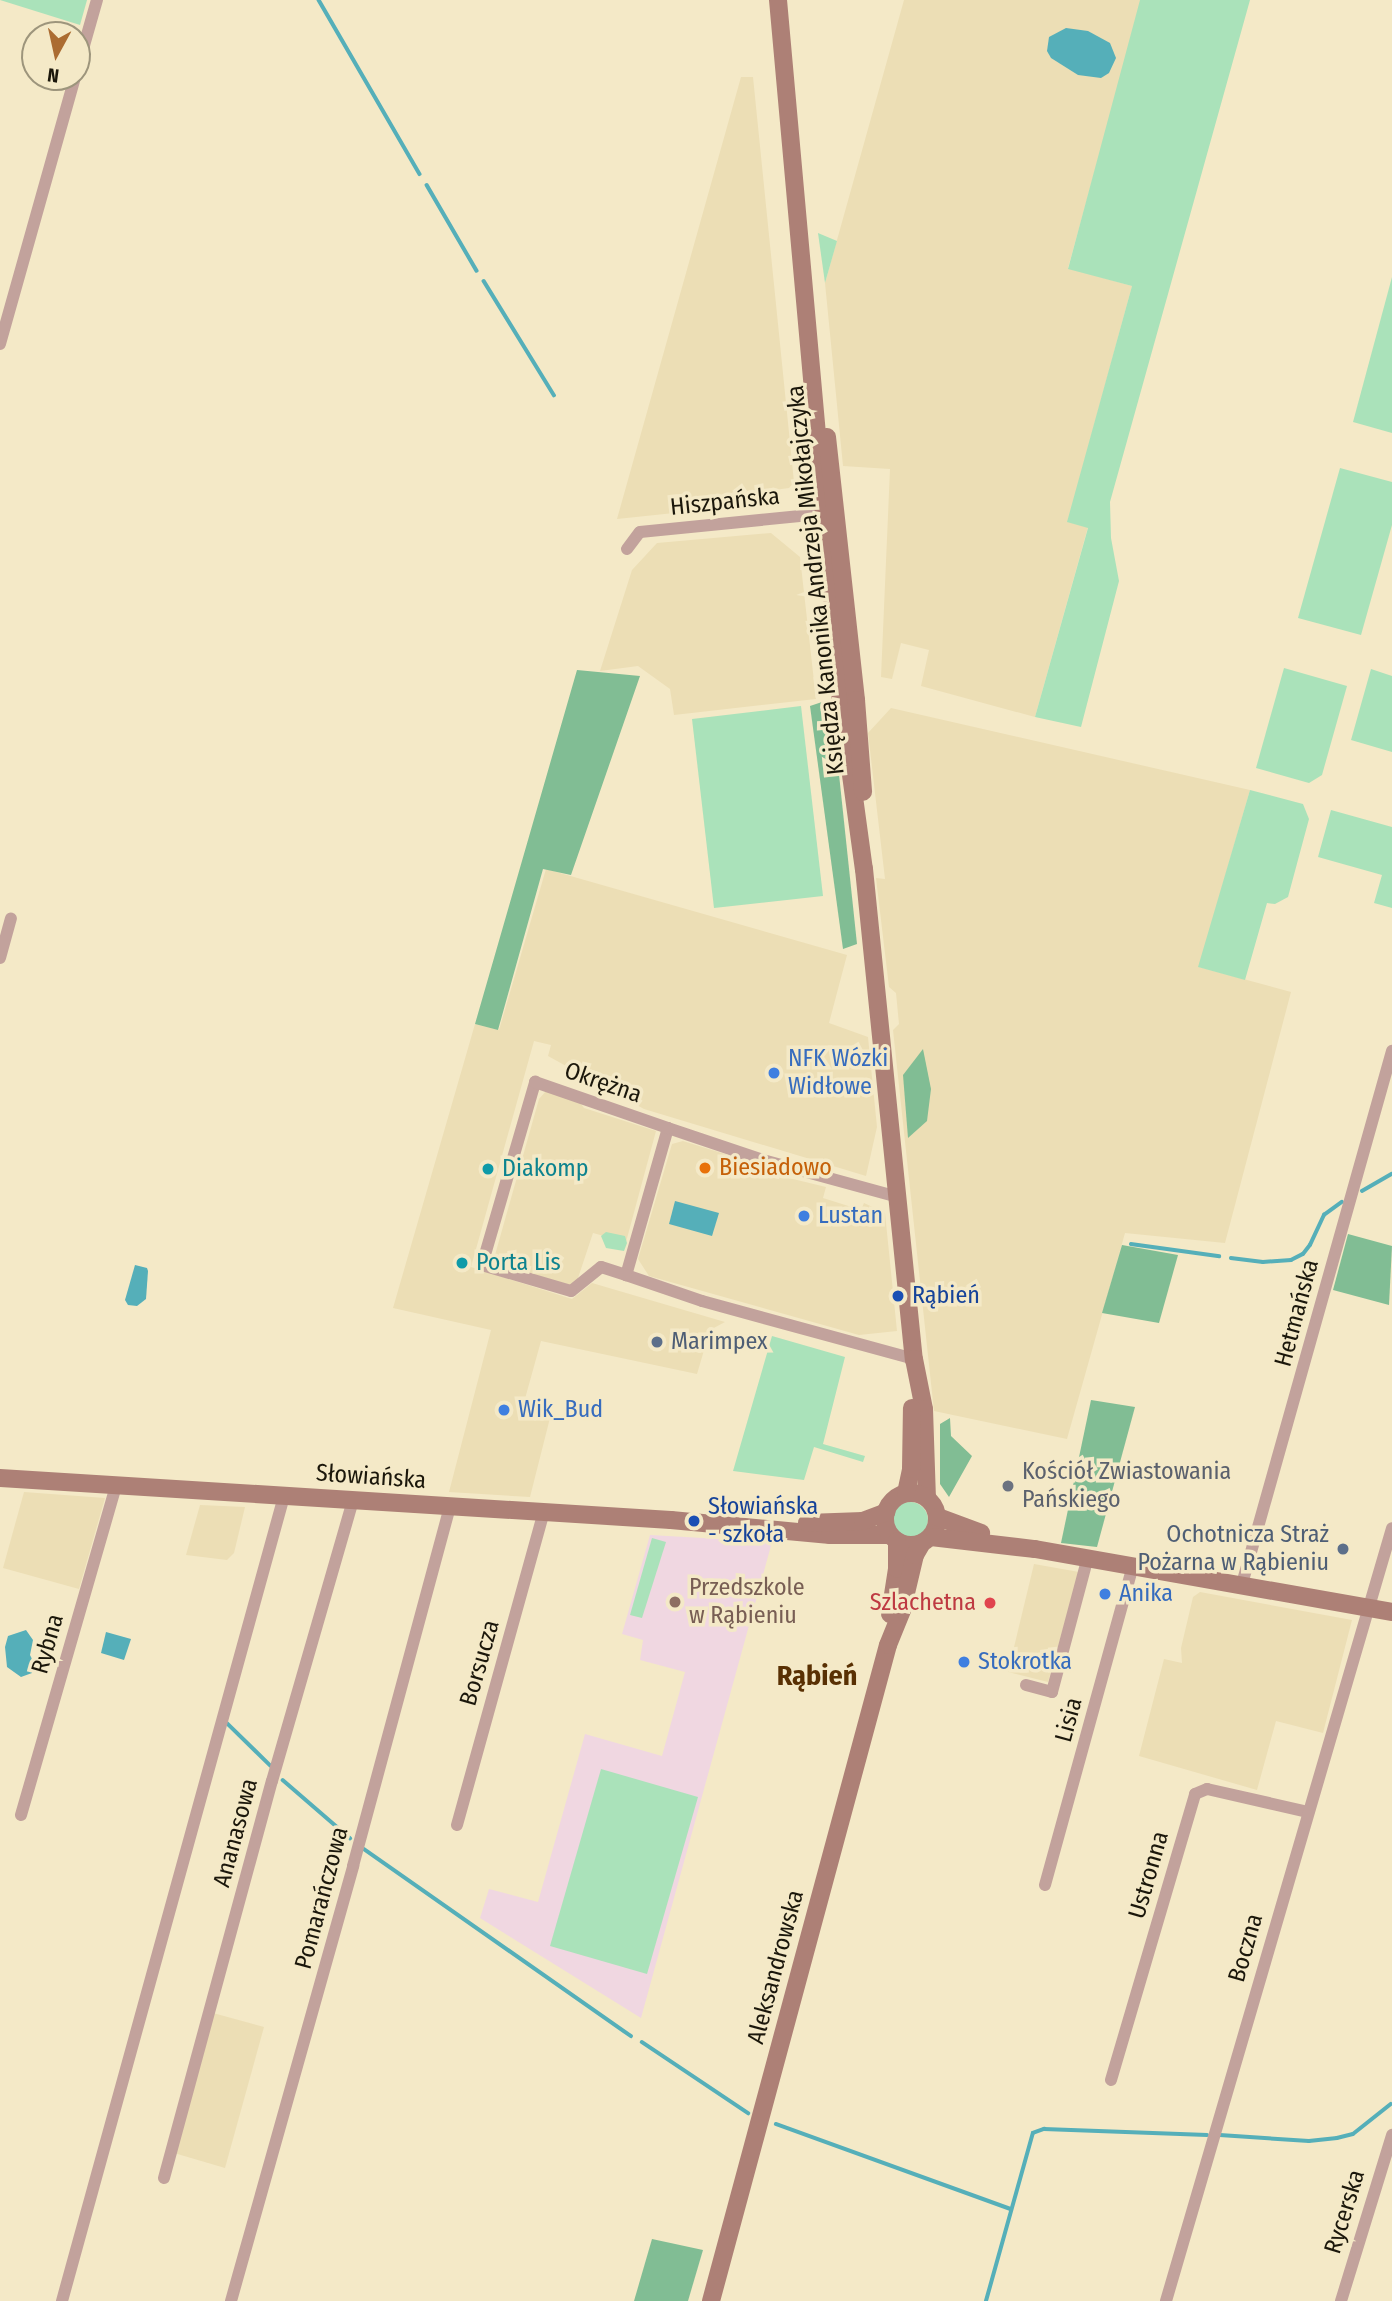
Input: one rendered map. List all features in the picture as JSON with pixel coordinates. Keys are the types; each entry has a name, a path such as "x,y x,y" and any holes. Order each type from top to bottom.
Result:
{"main road":[{"name":"Księdza Kanonika Andrzeja Mikołajczyka","path":"778,0 914,1359 924,1409 927,1498"},
{"name":"Księdza Kanonika Andrzeja Mikołajczyka","path":"906,1493 911,1457 914,1359"},
{"name":"Słowiańska","path":"0,1478 738,1525 831,1535 893,1538"},
{"path":"1035,1549 926,1540 911,1546 893,1538 886,1526 886,1512 892,1501 906,1493 927,1498 938,1517 1035,1549 1392,1612"},
{"name":"Słowiańska","path":"738,1525 863,1521 886,1512"},
{"path":"926,1540 938,1517"},
{"name":"Aleksandrowska","path":"888,1645 897,1569 893,1538"},
{"name":"Aleksandrowska","path":"711,2301 888,1645 902,1611 915,1555 926,1540"}],"street":[{"path":"91,21 97,0"},
{"path":"0,344 71,91"},
{"name":"Hiszpańska","path":"627,550 640,532 830,513"},
{"path":"0,958 11,918"},
{"name":"Hetmańska","path":"1242,1584 1392,1051"},
{"name":"Okrężna","path":"898,1197 763,1160 535,1082 482,1265 571,1292 601,1267 702,1301 914,1359"},
{"name":"Okrężna","path":"626,1275 668,1128"},
{"name":"Rybna","path":"21,1815 116,1485"},
{"path":"62,2301 284,1496"},
{"name":"Ananasowa","path":"164,2178 272,1781 353,1500"},
{"name":"Pomarańczowa","path":"231,2301 450,1506"},
{"name":"Borsucza","path":"457,1825 544,1512"},
{"name":"Boczna","path":"1166,2301 1392,1528"},
{"path":"1026,1685 1052,1692 1087,1560"},
{"name":"Lisia","path":"1045,1885 1133,1566"},
{"name":"Ustronna","path":"1111,2080 1195,1794 1207,1789 1308,1812"},
{"name":"Rycerska","path":"1341,2301 1392,2135"}],"shaded area":[{"path":"904,0 1142,0 1068,268 1132,286 1068,521 1088,527 1035,717 921,686 929,650 901,643 892,679 881,677 890,469 843,466 825,283"},
{"path":"741,77 753,77 794,482 789,488 767,491 769,503 617,519"},
{"path":"771,533 800,557 816,699 674,715 670,689 638,666 600,671 632,570 657,543"},
{"path":"891,708 1250,790 1199,967 1291,992 1225,1243 1125,1233 1067,1439 934,1411 893,1030 899,1024 896,993 889,987 876,878 885,879 868,733"},
{"path":"546,869 847,955 829,1023 868,1037 877,1127 866,1176 644,1109 548,1056 551,1045 534,1041 471,1267 572,1299 592,1283 725,1322 710,1330 697,1374 541,1341 523,1406 551,1414 530,1497 449,1492 491,1330 393,1308 475,1024 499,1030"},
{"path":"546,1091 579,1101 584,1108 656,1131 626,1242 593,1233 577,1281 570,1285 498,1264 495,1255 539,1099"},
{"path":"683,1141 741,1159 744,1167 826,1187 823,1198 861,1210 864,1203 885,1213 897,1331 859,1335 649,1276 638,1259 672,1144"},
{"path":"24,1492 105,1498 79,1589 3,1568"},
{"path":"200,1505 245,1507 234,1553 227,1560 186,1555"},
{"path":"650,1535 772,1542 641,2018 480,1918 489,1889 538,1902 585,1734 662,1756 685,1672 640,1660 643,1640 622,1634"},
{"path":"1034,1564 1079,1572 1048,1682 1008,1672"},
{"path":"1200,1592 1352,1620 1323,1733 1276,1721 1257,1790 1139,1756 1164,1659 1182,1663 1181,1648 1193,1597"},
{"path":"213,2013 264,2027 225,2168 174,2153"}],"green space":[{"path":"0,0 87,0 81,21 67,21"},
{"path":"1140,0 1250,0 1110,502 1111,538 1119,581 1081,727 1035,717 1088,528 1067,522 1132,286 1068,269"},
{"path":"818,233 837,241 825,283"},
{"path":"1392,277 1392,433 1353,422"},
{"path":"1340,468 1392,482 1392,525 1361,635 1298,618"},
{"path":"1284,668 1347,686 1322,775 1309,783 1256,768"},
{"path":"1371,669 1392,676 1392,752 1351,740"},
{"path":"577,670 640,676 571,875 543,869 498,1030 475,1024"},
{"path":"831,699 857,944 843,949 810,706"},
{"path":"801,706 823,896 714,908 692,719"},
{"path":"1250,790 1303,804 1309,819 1288,897 1275,904 1267,903 1245,980 1198,967"},
{"path":"1331,810 1392,827 1392,908 1374,903 1382,875 1318,857"},
{"path":"923,1049 931,1089 927,1121 908,1138 903,1075"},
{"path":"606,1232 625,1236 627,1243 624,1251 606,1248 601,1236"},
{"path":"1348,1234 1392,1246 1389,1305 1333,1290"},
{"path":"1122,1245 1178,1255 1159,1323 1102,1313"},
{"path":"772,1336 845,1357 823,1444 865,1456 863,1462 814,1447 804,1480 733,1471"},
{"path":"1091,1400 1135,1407 1097,1547 1061,1543"},
{"path":"950,1418 951,1436 972,1456 949,1497 940,1484 940,1424"},
{"path":"910,1502 922,1508 928,1520 922,1532 910,1538 898,1532 892,1520 898,1508"},
{"path":"652,1538 666,1542 642,1618 630,1615"},
{"path":"601,1769 698,1797 647,1974 550,1946"},
{"path":"652,2239 703,2250 688,2301 634,2301"}],"water":[{"path":"1066,28 1088,31 1110,43 1116,58 1109,73 1101,78 1078,75 1051,58 1047,51 1049,37"},
{"path":"675,1201 719,1213 712,1236 669,1224"},
{"path":"135,1265 147,1268 148,1271 146,1299 137,1306 128,1305 125,1300"},
{"path":"26,1630 33,1640 30,1655 34,1663 32,1673 21,1677 7,1667 5,1647 8,1636"},
{"path":"106,1632 131,1639 124,1660 101,1653"}],"waterway":[{"path":"319,0 420,174"},
{"path":"427,185 477,271"},
{"path":"484,281 554,395"},
{"path":"1362,1191 1392,1174"},
{"path":"1231,1258 1263,1262 1291,1260 1303,1254 1324,1215 1342,1202"},
{"path":"1131,1244 1219,1256"},
{"path":"226,1722 270,1765"},
{"path":"283,1780 350,1838"},
{"path":"364,1849 631,2036"},
{"path":"642,2042 748,2113"},
{"path":"1220,2135 1309,2141 1337,2138 1353,2134 1391,2104"},
{"path":"776,2124 1011,2209"},
{"path":"986,2301 1033,2133 1044,2129 1207,2135"}],"place":[{"name":"NFK Wózki Widłowe","path":"774,1073"},
{"name":"Biesiadowo","path":"705,1168"},
{"name":"Diakomp","path":"488,1169"},
{"name":"Lustan","path":"804,1216"},
{"name":"Porta Lis","path":"462,1263"},
{"name":"Rąbień","path":"898,1296"},
{"name":"Marimpex","path":"657,1342"},
{"name":"Wik_Bud","path":"504,1410"},
{"name":"Kościół Zwiastowania Pańskiego","path":"1008,1486"},
{"name":"Słowiańska - szkoła","path":"694,1521"},
{"name":"Ochotnicza Straż Pożarna w Rąbieniu","path":"1343,1549"},
{"name":"Anika","path":"1105,1594"},
{"name":"Przedszkole w Rąbieniu","path":"675,1602"},
{"name":"Szlachetna","path":"990,1603"},
{"name":"Stokrotka","path":"964,1662"}],"district":[{"name":"Rąbień","path":"817,1676"}]}
